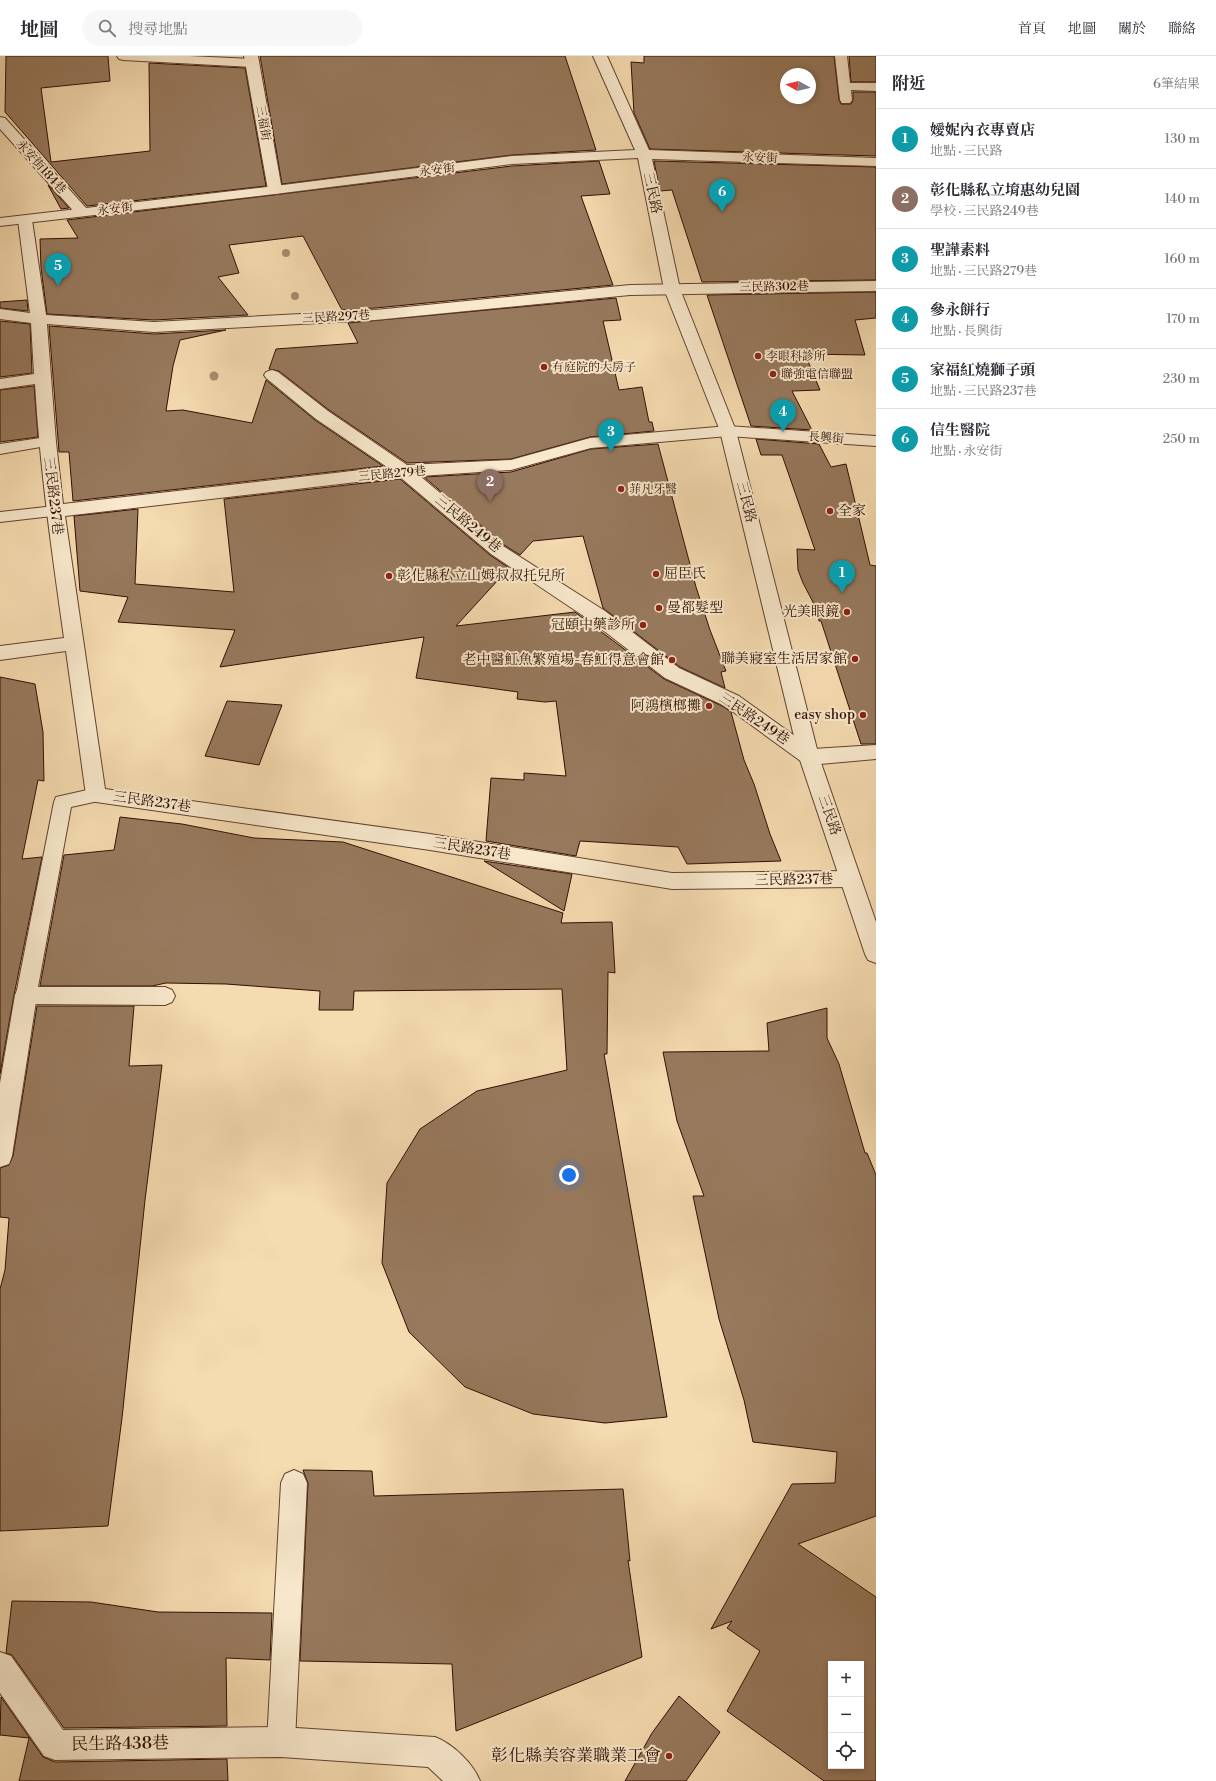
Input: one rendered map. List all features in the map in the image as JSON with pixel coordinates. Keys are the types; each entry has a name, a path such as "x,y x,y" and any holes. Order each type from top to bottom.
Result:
{"street":[{"name":"三民路","path":"600,56 644,154 672,289 728,431 809,757 876,954"},
{"name":"三福街","path":"251,59 275,190"},
{"name":"永安街184巷","path":"0,121 82,212"},
{"name":"永安街","path":"0,222 275,190 512,160 573,156 644,154 876,162"},
{"name":"三民路237巷","path":"24,220 39,319 47,442 55,511 96,795 430,842 672,881 850,879"},
{"name":"三民路302巷","path":"672,289 876,286"},
{"name":"三民路297巷","path":"0,314 39,319 154,327 375,315 630,290 672,289"},
{"name":"三民路249巷","path":"272,376 322,415 404,471 497,550 598,616 672,673 732,701 809,757"},
{"path":"0,384 43,378"},
{"name":"長興街","path":"728,431 876,441"},
{"name":"三民路279巷","path":"55,511 404,471 511,465 590,443 728,431"},
{"path":"0,653 74,643"},
{"path":"809,757 876,752"},
{"path":"0,1156 26,995"},
{"name":"民生路438巷","path":"0,1667 55,1745 281,1742 435,1752 465,1781"}],"lane":[{"path":"123,56 251,59"},
{"path":"841,56 846,100"},
{"path":"845,86 876,87"},
{"path":"0,449 47,442"},
{"path":"0,517 55,511"},
{"name":"三民路237巷","path":"26,995 63,802 96,795"},
{"path":"26,995 165,996"},
{"path":"281,1742 294,1483"}],"building":[{"path":"6,56 108,56 110,81 41,88 51,162 150,151 149,63 245,68 266,186 87,206 5,112"},
{"path":"260,56 565,56 596,150 512,155 282,184"},
{"path":"644,56 834,56 839,100 841,104 851,104 853,100 853,92 876,92 876,156 650,149 634,113 631,62 644,63"},
{"path":"849,56 876,56 876,82 851,82"},
{"path":"599,161 610,194 581,196 613,285 342,310 303,236 229,245 239,273 218,277 248,315 154,320 47,314 41,268 40,239 78,238 67,220 512,166"},
{"path":"654,161 876,167 876,280 702,282 672,190 660,191"},
{"path":"48,185 69,208 61,209"},
{"path":"876,292 876,318 855,320 865,355 805,354 820,390 792,391 812,430 751,426 707,295"},
{"path":"616,298 621,320 603,321 619,390 642,387 649,422 652,422 654,431 590,437 511,459 407,463 329,410 279,371 269,369 276,349 358,343 348,323"},
{"path":"27,300 28,311 0,308 0,302"},
{"path":"0,321 30,324 32,373 0,377"},
{"path":"49,326 154,334 226,330 180,340 173,366 166,411 183,410 252,423 266,380 315,420 383,466 73,501 69,452 59,452"},
{"path":"34,386 38,437 0,442 0,390"},
{"path":"756,439 819,444 831,467 846,464 870,565 876,566 876,744 861,744 821,621 819,621 816,608 798,570 797,549 815,550 782,455 761,455"},
{"path":"658,444 696,587 710,630 726,671 721,672 725,688 680,667 603,608 583,536 533,541 520,555 504,545 424,477 511,472 591,449"},
{"path":"400,479 490,555 509,568 456,626 575,612 664,679 724,707 731,712 744,760 781,861 687,864 678,847 580,841 576,856 486,841 491,778 524,780 524,773 566,776 556,701 545,702 517,699 518,692 416,678 424,637 220,667 235,630 118,622 128,597 80,591 74,516 138,509 135,584 234,592 224,499"},
{"path":"0,677 35,684 43,732 44,781 38,780 22,859 42,857 14,995 0,1074"},
{"path":"227,701 282,705 259,765 205,756"},
{"path":"120,817 182,824 254,838 343,842 563,913 561,923 612,922 615,973 608,972 607,1054 604,1054 667,1417 605,1423 533,1414 465,1387 409,1332 382,1263 387,1183 420,1129 477,1091 567,1070 562,989 354,991 353,1010 319,1010 320,991 226,984 166,983 152,986 40,986 64,855 114,850"},
{"path":"484,861 572,874 564,911"},
{"path":"37,1006 134,1006 129,1066 162,1065 145,1200 122,1418 108,1526 0,1531 0,1289 5,1270 9,1218 0,1217 0,1168 9,1165 13,1156"},
{"path":"827,1008 827,1038 839,1064 865,1153 867,1153 876,1175 876,1516 798,1544 876,1597 876,1781 824,1781 727,1711 760,1651 727,1628 732,1621 711,1629 792,1484 835,1483 837,1452 753,1442 744,1400 719,1319 693,1196 704,1196 677,1121 663,1052 769,1051 767,1023"},
{"path":"303,1470 372,1471 374,1496 623,1489 630,1561 628,1560 642,1657 456,1731 452,1664 300,1661 308,1483"},
{"path":"12,1601 91,1602 158,1612 272,1613 270,1660 226,1658 227,1726 64,1728 12,1655 6,1653"},
{"name":"彰化縣美容業職業工會","path":"679,1696 720,1732 686,1781 625,1781 652,1733"},
{"path":"1,1697 43,1757 55,1762 227,1759 228,1781 19,1781 29,1738 0,1735"}],"place":[{"name":"信生醫院","path":"722,212"},
{"name":"家福紅燒獅子頭","path":"58,286"},
{"name":"李眼科診所","path":"758,356"},
{"name":"有庭院的大房子","path":"544,367"},
{"name":"聯強電信聯盟","path":"773,374"},
{"name":"參永餅行","path":"783,432"},
{"name":"聖譁素料","path":"611,452"},
{"name":"菲凡牙醫","path":"621,489"},
{"name":"彰化縣私立堉惠幼兒園","path":"490,502"},
{"name":"全家","path":"830,511"},
{"name":"屈臣氏","path":"656,574"},
{"name":"彰化縣私立山姆叔叔托兒所","path":"389,576"},
{"name":"嬡妮內衣專賣店","path":"842,593"},
{"name":"曼都髮型","path":"659,608"},
{"name":"光美眼鏡","path":"847,612"},
{"name":"冠頤中藥診所","path":"643,625"},
{"name":"聯美寢室生活居家館","path":"855,659"},
{"name":"老中醫魟魚繁殖場-春魟得意會館","path":"672,660"},
{"name":"阿鴻檳榔攤","path":"709,706"},
{"name":"easy shop","path":"863,715"},
{"name":"彰化縣美容業職業工會","path":"669,1756"}]}
